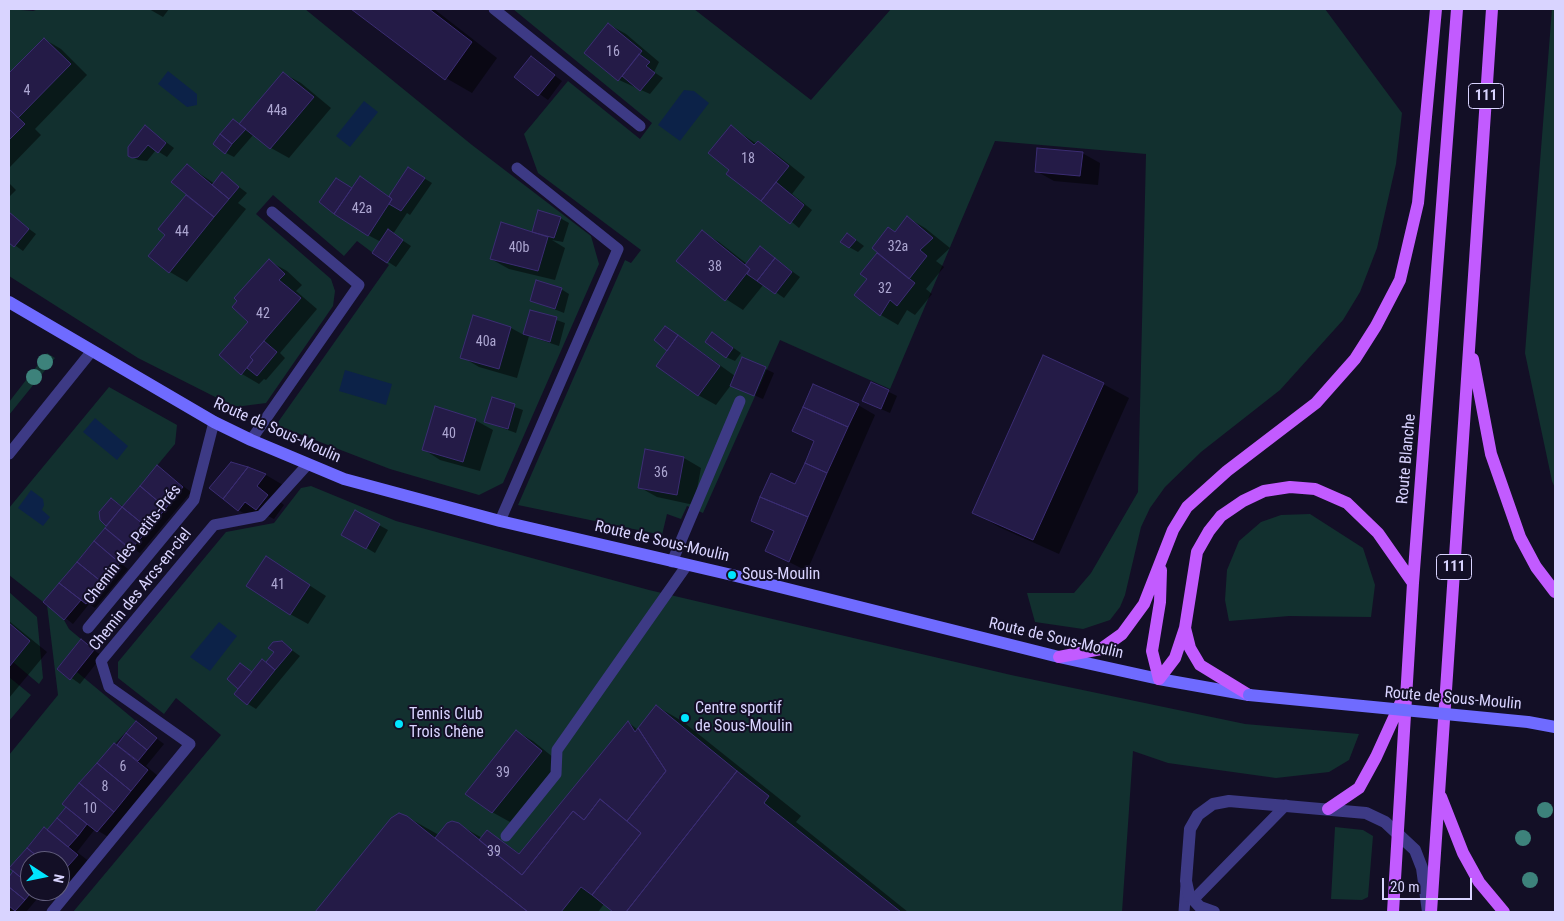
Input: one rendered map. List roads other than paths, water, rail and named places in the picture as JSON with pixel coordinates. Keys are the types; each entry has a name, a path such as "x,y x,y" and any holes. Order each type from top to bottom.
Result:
{"main road":[{"path":"1059,657 1100,649 1122,634 1144,604 1173,530 1187,507 1227,471 1316,403 1355,359 1376,326 1400,280 1418,204 1436,9"},
{"name":"Route Blanche","path":"1392,912 1413,583 1457,9"},
{"name":"111","path":"1430,912 1440,792 1492,9"},
{"name":"Route de Sous-Moulin","path":"9,302 91,352 214,422 251,440 344,479 500,520 1059,657 1159,679 1249,695 1528,722 1555,727"},
{"path":"1469,342 1491,454 1520,537 1536,567 1555,592"},
{"path":"1159,679 1176,658 1185,628 1197,552 1209,531 1221,516 1243,501 1264,491 1290,487 1315,489 1347,503 1378,533 1413,583"},
{"path":"1159,679 1152,651 1160,602 1162,562"},
{"path":"1185,628 1190,648 1200,665 1249,695"},
{"path":"1328,809 1359,788 1376,757 1406,690"},
{"path":"1440,792 1463,853 1479,882 1504,912"}],"street":[{"path":"1214,912 1200,907 1189,894 1186,881 1190,830 1198,815 1214,804 1229,801 1366,813 1385,822 1415,850 1422,868 1430,912"}],"lane":[{"path":"494,9 640,126"},
{"path":"500,520 618,249 517,168"},
{"path":"251,440 359,285 272,212"},
{"path":"9,454 91,352"},
{"path":"672,562 740,400"},
{"name":"Chemin des Petits-Prés","path":"88,628 194,500 214,422"},
{"name":"Chemin des Arcs-en-ciel","path":"52,912 190,744 109,687 101,661 214,525 261,516 308,464"},
{"path":"506,836 556,774 557,750 687,565"},
{"path":"1194,899 1286,805"},
{"path":"1184,912 1186,881"}],"water":[{"path":"168,71 197,94 197,105 187,107 158,84"},
{"path":"684,90 694,91 709,103 680,141 658,125"},
{"path":"364,101 378,112 350,147 336,136"},
{"path":"345,370 392,384 386,405 339,391"},
{"path":"95,418 128,446 117,460 83,432"},
{"path":"31,490 43,499 44,505 42,510 50,517 43,526 18,508"},
{"path":"219,622 237,636 210,671 190,657"}],"place":[{"name":"Sous-Moulin","path":"732,575"},
{"name":"Centre sportif de Sous-Moulin","path":"685,718"},
{"name":"Tennis Club Trois Chêne","path":"399,724"}]}
